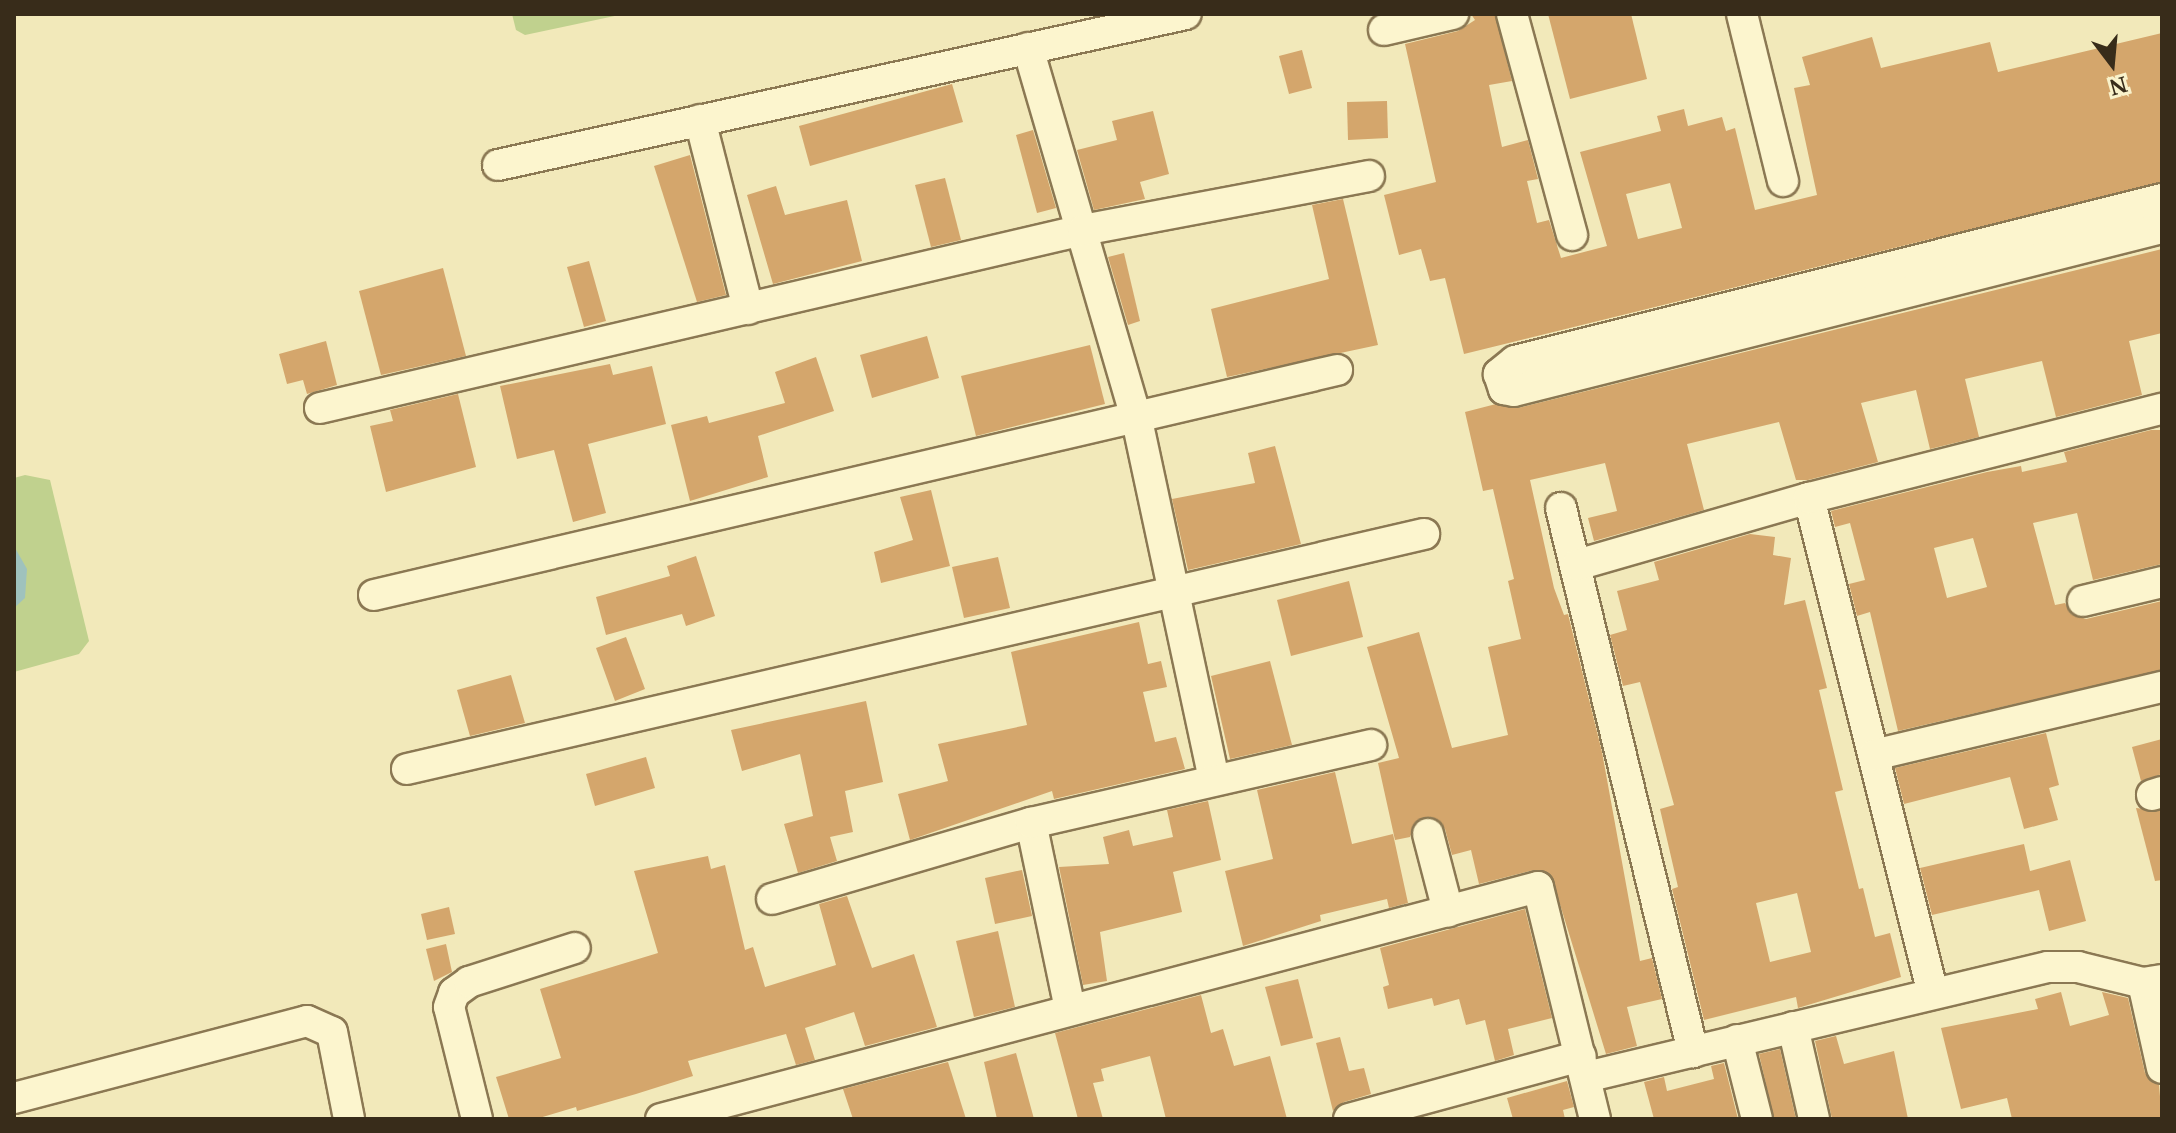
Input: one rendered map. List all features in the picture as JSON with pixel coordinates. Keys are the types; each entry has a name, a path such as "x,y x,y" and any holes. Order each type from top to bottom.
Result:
{"street":[{"path":"498,165 1186,14"},
{"path":"1384,30 1453,14"},
{"path":"1512,14 1572,235"},
{"path":"1742,14 1783,181"},
{"path":"1028,48 1137,420 1177,589 1214,778"},
{"path":"700,120 748,309"},
{"path":"320,408 1083,230 1369,176"},
{"path":"2162,199 1844,293 1514,391 1504,389 1499,374 1515,361 1844,293 2162,228"},
{"path":"374,595 1137,420 1337,370"},
{"path":"1577,565 1809,498 2162,409"},
{"path":"1809,498 1932,990"},
{"path":"1561,508 1693,1052"},
{"path":"407,769 1424,534"},
{"path":"2083,601 2162,582"},
{"path":"1874,755 2162,687"},
{"path":"772,899 1031,823 1214,778 1371,745"},
{"path":"1031,823 1070,1009"},
{"path":"1428,834 1448,911"},
{"path":"661,1119 1538,887 1595,1119"},
{"path":"477,1119 449,1007 454,993 480,978 575,948"},
{"path":"1349,1119 1583,1067 1693,1052 1932,990 2061,965 2152,982 2162,1068"},
{"path":"14,1098 307,1021 332,1032 349,1119"},
{"path":"1793,1027 1814,1119"},
{"path":"1737,1040 1757,1119"}],"green space":[{"path":"512,14 624,14 525,35 516,30"},
{"path":"25,475 50,480 89,641 79,654 14,672 14,478"}],"water":[{"path":"14,546 27,569 25,598 14,608"}],"building":[{"path":"1471,14 1495,14 1512,81 1489,85 1502,147 1528,140 1538,179 1527,181 1537,223 1549,220 1561,258 1607,246 1580,152 1661,131 1657,116 1684,109 1688,126 1722,117 1726,131 1735,128 1755,210 1817,195 1794,88 1810,85 1802,57 1872,37 1881,68 1990,42 1998,72 2162,33 2162,182 1464,354 1445,278 1430,281 1421,249 1399,255 1384,195 1436,182 1405,44 1458,31 1475,20","holes":["1670,183 1682,228 1638,239 1626,194"]},
{"path":"1548,14 1631,14 1647,79 1570,99"},
{"path":"1302,50 1312,88 1289,94 1279,56"},
{"path":"952,84 963,122 810,166 799,126"},
{"path":"1387,101 1388,138 1348,140 1347,102"},
{"path":"1153,111 1169,174 1140,182 1145,199 1094,210 1077,150 1117,140 1112,121"},
{"path":"1033,130 1056,208 1037,213 1016,135"},
{"path":"690,155 726,295 697,302 654,166"},
{"path":"945,178 961,240 931,247 915,185"},
{"path":"776,186 785,215 847,200 862,261 773,284 747,195"},
{"path":"1343,199 1378,345 1227,377 1211,309 1329,279 1312,205"},
{"path":"2162,249 2162,333 2129,341 2142,395 2056,417 2042,361 1965,379 1979,437 1930,449 1916,390 1861,403 1878,462 1808,480 1796,480 1779,422 1687,444 1704,510 1594,541 1588,518 1617,511 1605,463 1530,480 1554,588 1564,615 1568,614 1602,752 1640,961 1652,958 1662,999 1627,1007 1637,1046 1606,1054 1551,875 1534,870 1479,884 1471,850 1452,855 1445,829 1432,817 1416,821 1410,837 1395,840 1378,763 1399,758 1367,647 1419,632 1452,748 1508,735 1488,647 1521,639 1508,581 1514,579 1493,489 1483,491 1465,412 1496,404 1518,408"},
{"path":"1124,253 1140,321 1128,325 1108,257"},
{"path":"589,261 606,321 584,327 567,267"},
{"path":"443,268 466,356 381,375 359,291"},
{"path":"927,336 939,378 872,398 860,355"},
{"path":"326,341 337,385 307,394 303,380 287,384 279,354"},
{"path":"1090,345 1105,404 976,436 961,376"},
{"path":"816,357 834,411 758,436 768,477 690,501 671,425 707,416 709,423 785,403 775,372"},
{"path":"610,364 613,375 652,366 666,424 588,444 606,513 573,522 554,450 517,459 500,386"},
{"path":"458,394 476,467 386,492 370,426 393,421 390,410"},
{"path":"2151,430 2162,430 2162,564 2093,580 2077,513 2033,523 2055,605 2065,603 2071,614 2086,619 2162,601 2162,670 1898,731 1870,612 1857,616 1849,584 1865,580 1850,523 1835,527 1831,511 1987,472 2021,466 2022,472 2067,462 2064,452","holes":["1973,538 1987,587 1947,598 1934,548"]},
{"path":"1275,446 1301,544 1188,570 1172,499 1255,483 1248,453"},
{"path":"931,490 950,566 881,583 874,552 913,540 900,497"},
{"path":"1750,534 1775,537 1773,555 1791,558 1784,605 1805,600 1827,688 1819,690 1843,790 1835,792 1859,889 1863,888 1875,937 1890,933 1901,977 1798,1008 1796,997 1704,1020 1672,889 1678,887 1660,809 1674,805 1640,682 1623,686 1610,635 1627,630 1617,591 1659,580 1654,562","holes":["1797,893 1811,952 1770,962 1756,903"]},
{"path":"696,556 715,616 686,626 682,614 606,635 596,597 670,576 667,566"},
{"path":"998,557 1010,608 964,618 952,567"},
{"path":"1349,581 1363,637 1291,656 1277,600"},
{"path":"1139,622 1148,664 1161,661 1167,687 1143,692 1155,742 1176,737 1185,769 1054,799 1052,791 910,840 898,794 948,781 938,744 1027,725 1011,652"},
{"path":"626,637 645,689 615,701 596,648"},
{"path":"1270,661 1292,745 1230,759 1211,676"},
{"path":"511,675 525,723 470,736 457,690"},
{"path":"866,701 883,782 845,791 853,832 830,837 837,861 798,873 784,824 813,816 800,754 742,771 731,730"},
{"path":"2046,733 2059,785 2049,788 2058,820 2024,829 2010,777 1904,804 1895,768"},
{"path":"2162,739 2162,774 2141,781 2132,747"},
{"path":"646,757 655,788 595,806 586,774"},
{"path":"1335,772 1352,844 1393,834 1408,903 1389,908 1387,899 1320,915 1321,921 1243,946 1225,871 1273,859 1257,790"},
{"path":"1208,801 1221,860 1173,872 1182,912 1100,932 1107,981 1083,985 1059,867 1109,864 1103,837 1129,830 1133,846 1173,837 1167,810"},
{"path":"2136,808 2162,811 2162,880 2155,881"},
{"path":"2024,844 2030,871 2070,860 2086,921 2049,931 2039,890 1932,915 1920,868"},
{"path":"708,856 711,869 725,865 745,950 753,947 765,987 836,965 819,904 847,896 872,968 914,954 937,1027 865,1046 854,1012 805,1028 815,1060 796,1065 786,1034 688,1061 693,1076 636,1094 577,1111 576,1107 536,1119 509,1119 496,1077 561,1058 540,989 658,953 634,871"},
{"path":"1022,870 1032,916 995,924 985,878"},
{"path":"449,907 455,934 427,940 421,914"},
{"path":"1525,909 1552,1018 1508,1029 1514,1055 1495,1061 1485,1020 1466,1025 1459,999 1434,1006 1432,998 1388,1009 1383,987 1389,985 1380,948"},
{"path":"998,931 1015,1007 974,1017 956,941"},
{"path":"446,944 452,972 434,981 426,949"},
{"path":"1298,979 1313,1038 1281,1046 1265,987"},
{"path":"2061,992 2070,1026 2109,1015 2102,992 2128,998 2145,1073 2159,1085 2162,1119 2012,1119 2007,1098 1961,1109 1941,1028 2038,1009 2035,999"},
{"path":"1201,995 1211,1033 1223,1029 1234,1066 1270,1056 1287,1119 1166,1119 1150,1056 1101,1069 1104,1081 1093,1083 1103,1119 1078,1119 1055,1033"},
{"path":"1836,1036 1844,1064 1894,1051 1908,1119 1832,1119 1815,1041"},
{"path":"1340,1037 1349,1071 1364,1068 1371,1094 1344,1102 1333,1111 1316,1043"},
{"path":"1780,1049 1796,1119 1774,1119 1759,1054"},
{"path":"1016,1053 1034,1119 997,1119 984,1062"},
{"path":"948,1062 966,1119 853,1119 843,1089"},
{"path":"1724,1063 1738,1119 1654,1119 1644,1082 1664,1077 1667,1091 1714,1079 1711,1066"},
{"path":"1567,1081 1574,1107 1563,1110 1565,1119 1513,1119 1507,1098"}]}
